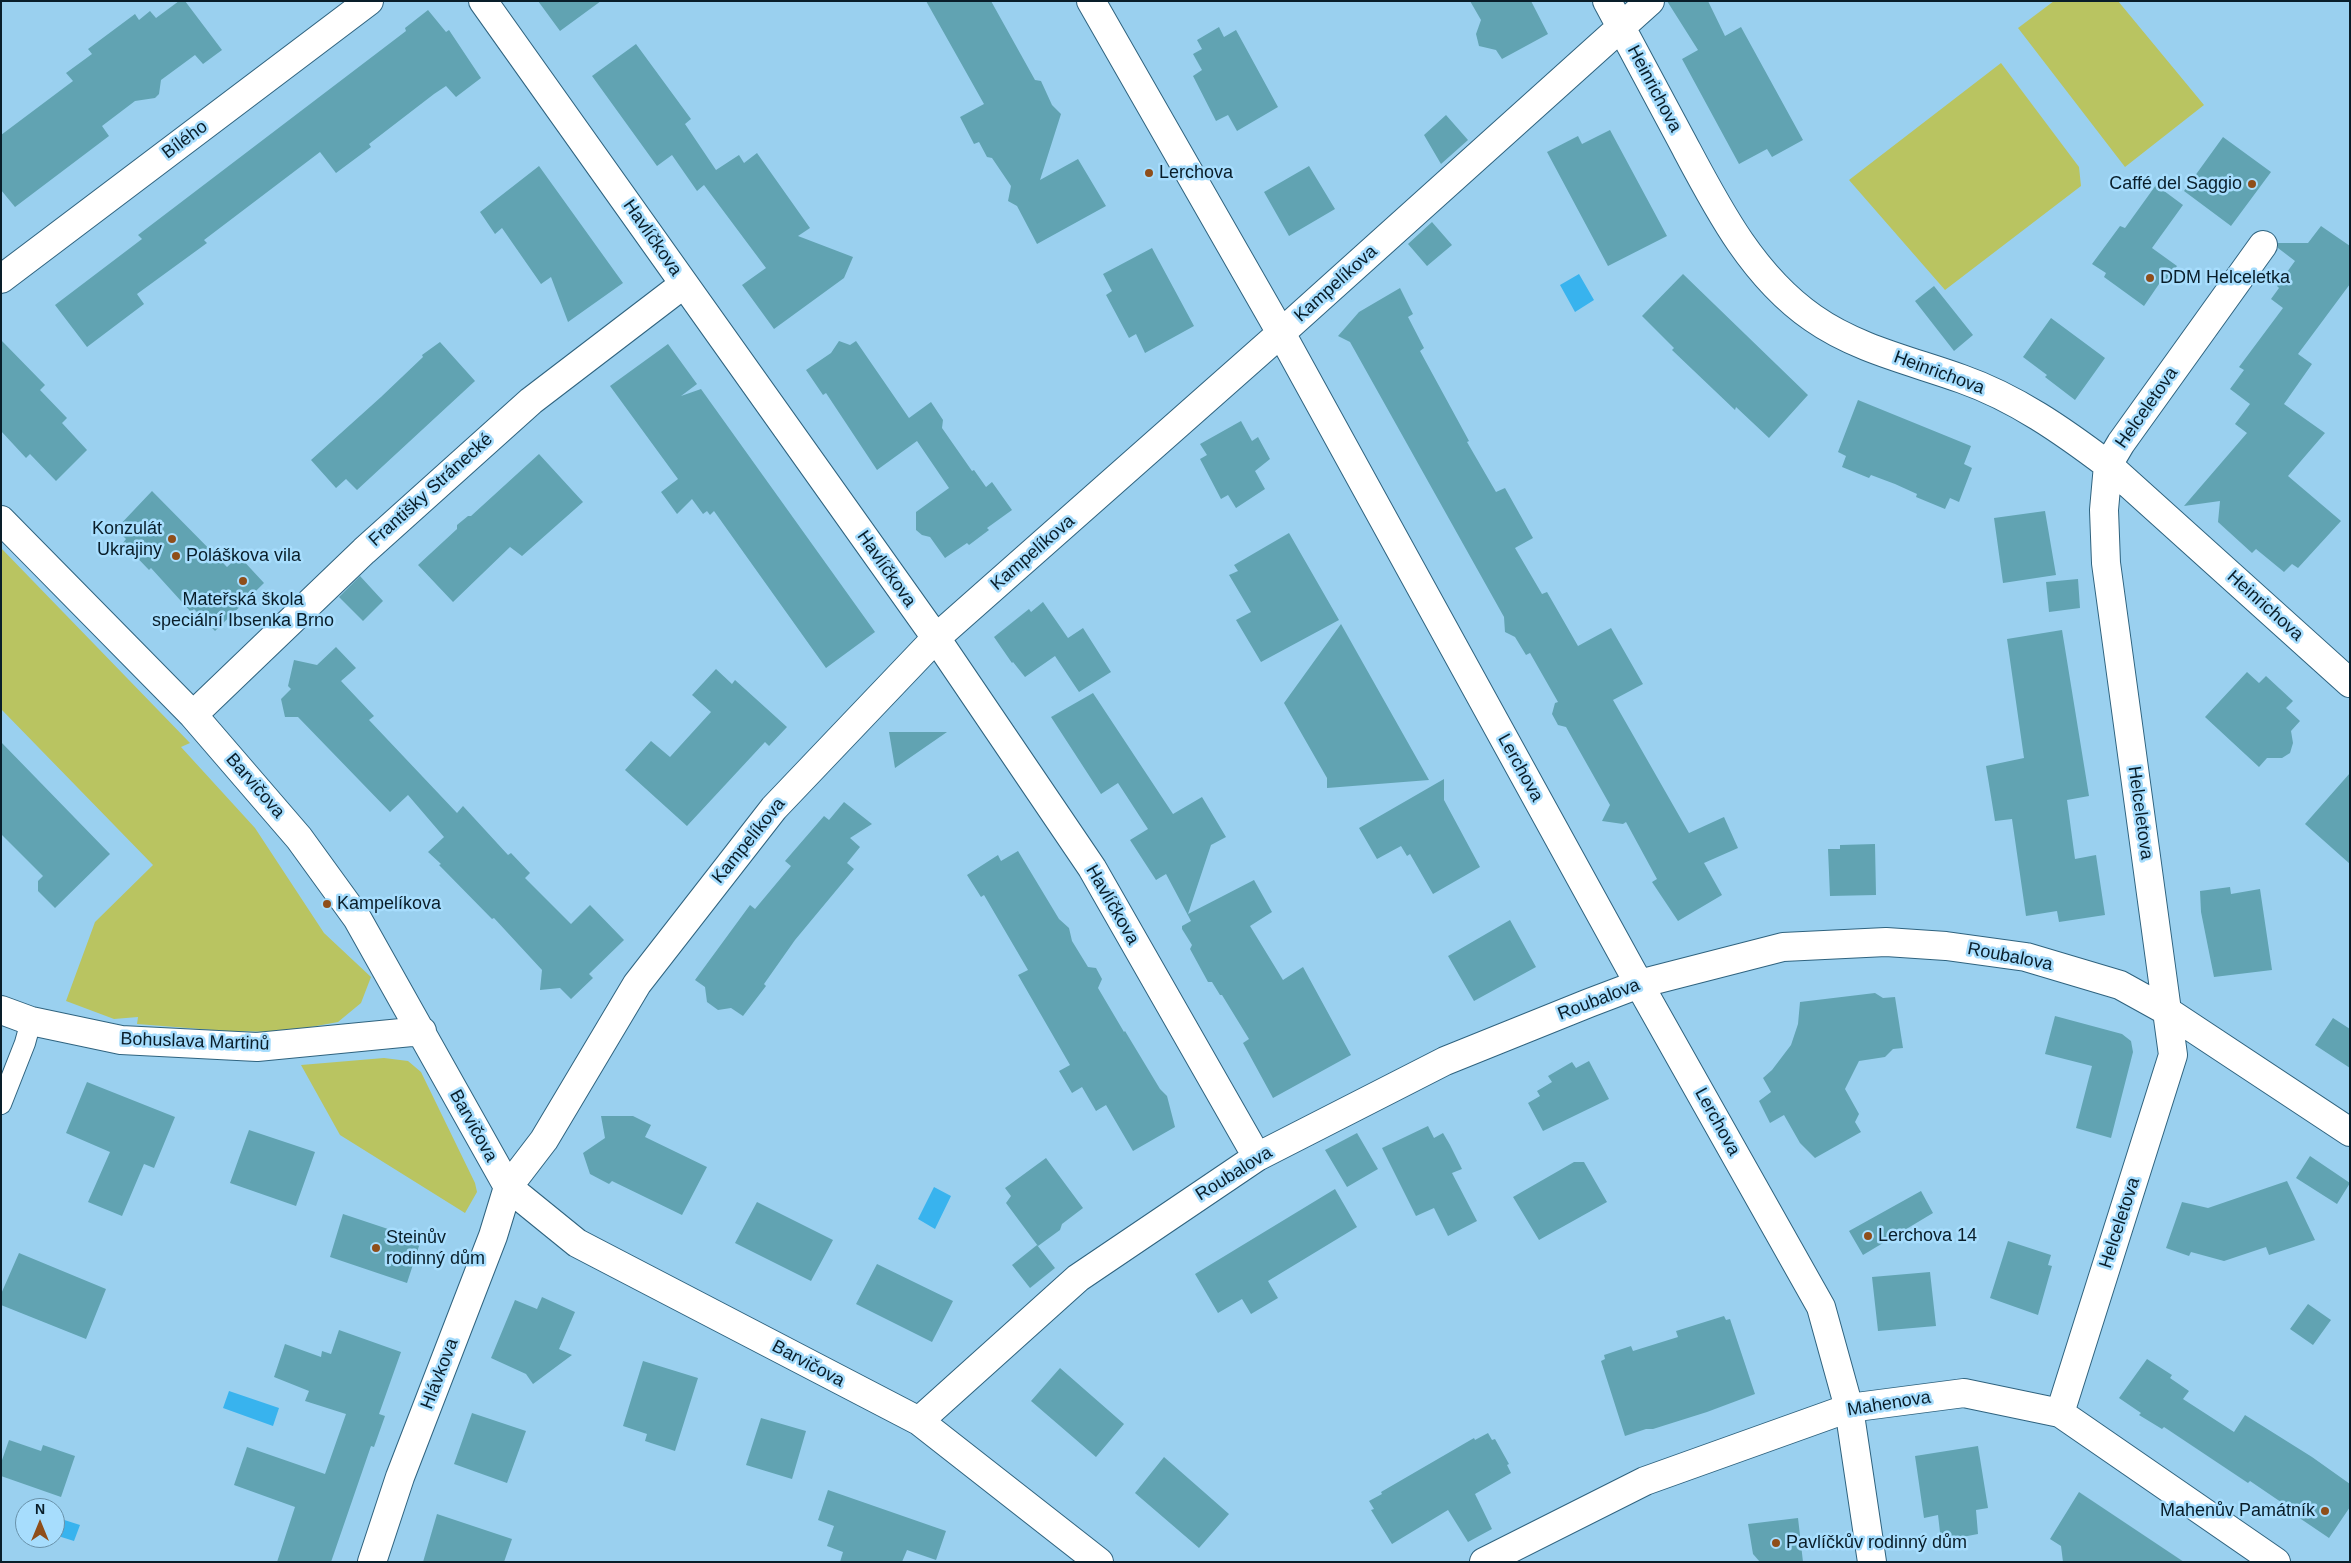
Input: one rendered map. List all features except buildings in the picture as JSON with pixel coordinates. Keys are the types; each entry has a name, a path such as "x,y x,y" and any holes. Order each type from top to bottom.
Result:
{"street":[{"name":"Bílého","path":"1,279 369,1"},
{"name":"Havlíčkova","path":"483,1 936,638 1092,868 1257,1158"},
{"name":"Lerchova","path":"1092,1 1281,333 1639,984 1821,1307 1849,1408 1872,1562"},
{"name":"Heinrichova","path":"1607,1 1714,200 1746,251 1774,285 1813,318 1844,336 1883,352 1964,380 2026,408 2070,436 2108,464 2350,683"},
{"name":"Kampelíkova","path":"508,1187 544,1140 637,984 774,808 936,638 1281,333 1650,1"},
{"name":"Helceletova","path":"2060,1413 2173,1055 2106,563 2104,510 2108,464 2121,443 2263,245"},
{"name":"Františky Stránecké","path":"193,715 364,551 531,401 684,284"},
{"name":"Barvičova","path":"1,520 193,715 299,838 341,894 422,1031 508,1187 577,1243 919,1421 1098,1562"},
{"name":"Roubalova","path":"919,1421 1078,1278 1257,1158 1445,1061 1639,984 1783,948 1886,942 1946,946 2026,957 2120,985 2167,1011 2350,1132"},
{"name":"Bohuslava Martinů","path":"1,1010 30,1021 121,1040 257,1047 422,1031"},
{"name":"Hlávkova","path":"372,1562 400,1477 493,1236 508,1187"},
{"name":"Mahenova","path":"1484,1562 1645,1481 1849,1408 1964,1393 2060,1413 2276,1562"}],"lane":[{"path":"1,1104 25,1043 30,1021"}],"green space":[{"path":"2054,1 2118,1 2204,105 2125,167 2018,28"},
{"path":"2001,63 2079,167 2081,186 1945,290 1849,180"},
{"path":"1,548 190,743 181,747 255,828 324,933 371,977 361,1003 338,1022 284,1032 226,1031 137,1024 138,1017 114,1019 66,1001 95,922 153,865 1,709"},
{"path":"384,1058 408,1061 421,1072 475,1183 477,1192 465,1213 340,1135 301,1065"}],"water":[{"path":"1579,274 1594,300 1575,312 1560,285"},
{"path":"934,1187 951,1196 935,1229 918,1219"},
{"path":"229,1391 279,1408 273,1426 223,1408"},
{"path":"65,1520 80,1525 74,1541 65,1538"}],"place":[{"name":"Lerchova","path":"1149,173"},
{"name":"Caffé del Saggio","path":"2252,184"},
{"name":"DDM Helceletka","path":"2150,278"},
{"name":"Konzulát Ukrajiny","path":"172,539"},
{"name":"Poláškova vila","path":"176,556"},
{"name":"Mateřská škola speciální Ibsenka Brno","path":"243,581"},
{"name":"Kampelíkova","path":"327,904"},
{"name":"Lerchova 14","path":"1868,1236"},
{"name":"Steinův rodinný dům","path":"376,1248"},
{"name":"Mahenův Památník","path":"2325,1511"},
{"name":"Pavlíčkův rodinný dům","path":"1776,1543"}]}
